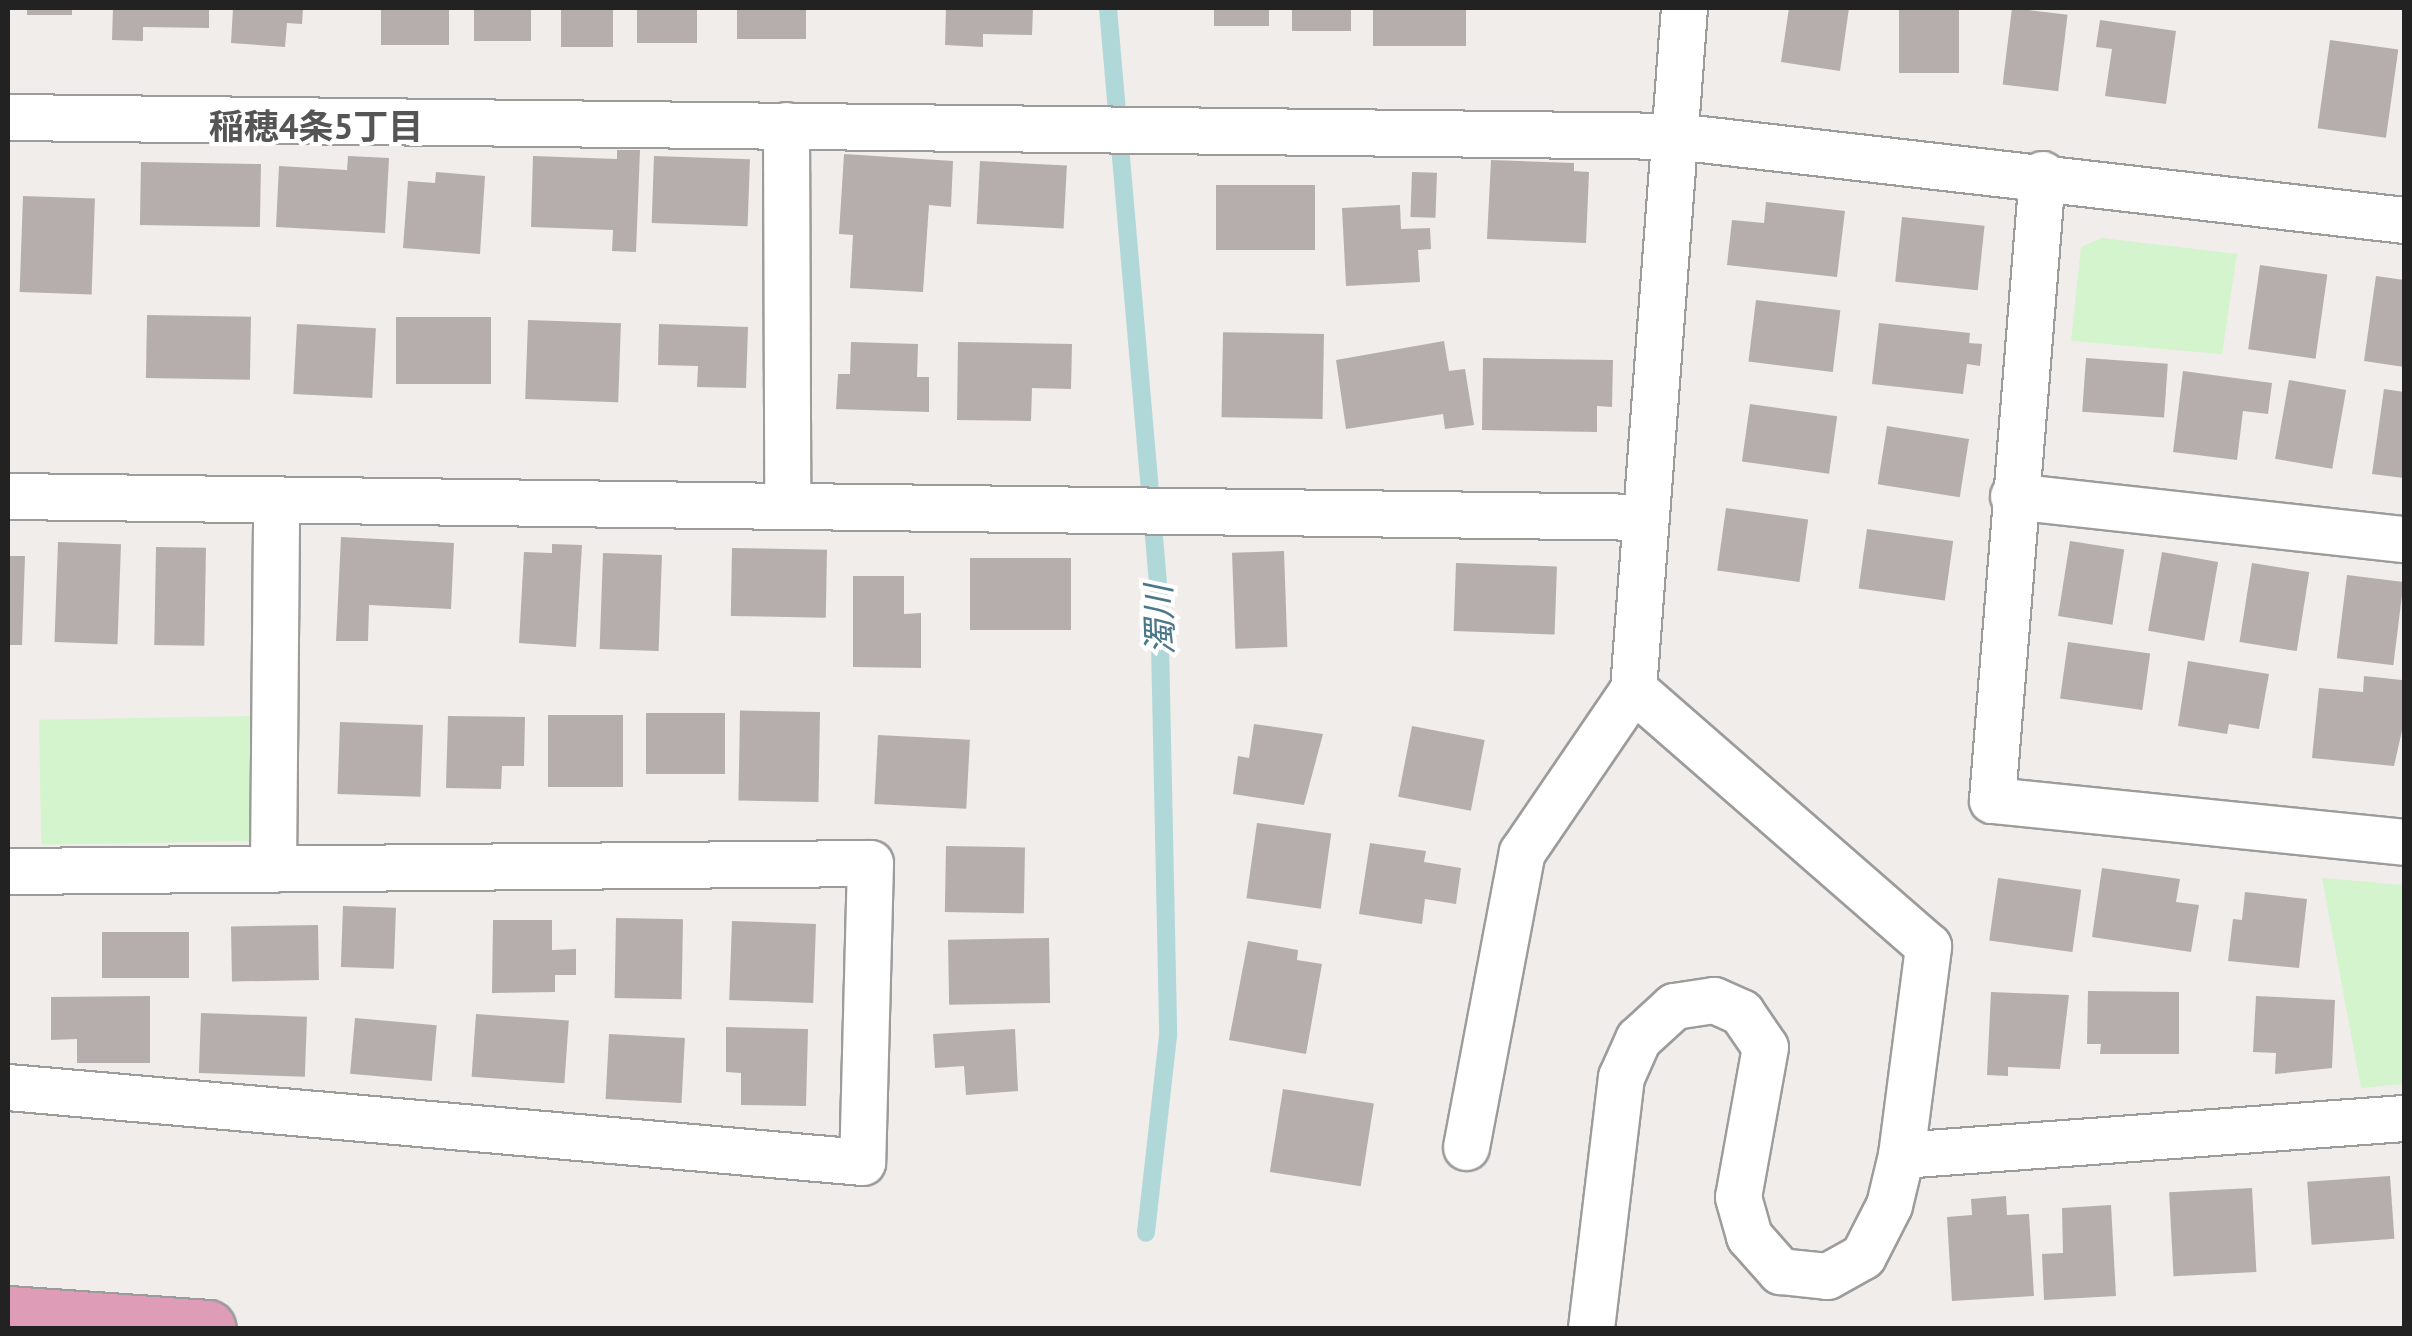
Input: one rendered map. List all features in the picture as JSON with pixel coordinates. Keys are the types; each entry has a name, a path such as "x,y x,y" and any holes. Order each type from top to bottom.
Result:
{"highway":[{"path":"8,1314 208,1328"}],"street":[{"path":"1466,1147 1522,852 1633,690 1684,8"},
{"path":"8,117 1675,136 2042,174 2404,220"},
{"path":"786,126 787,506"},
{"path":"2042,174 1992,800 2404,842"},
{"path":"8,496 1646,517"},
{"path":"2014,496 2404,539"},
{"path":"273,869 276,502"},
{"path":"1591,1328 1621,1077 1638,1040 1674,1006 1714,1000 1742,1012 1765,1046 1738,1197 1749,1236 1780,1270 1826,1276 1863,1256 1888,1205 1901,1155 1928,946 1633,690"},
{"path":"8,871 870,863 862,1162 8,1087"},
{"path":"1901,1155 2404,1118"}],"green space":[{"path":"2102,238 2237,254 2222,354 2071,341 2081,247"},
{"path":"254,716 256,841 41,845 39,720"},
{"path":"2322,878 2404,885 2404,1084 2361,1088"}],"building":[{"path":"27,8 72,8 72,15 27,15"},
{"path":"113,8 209,8 209,28 143,27 143,41 112,40"},
{"path":"233,8 303,8 302,24 287,23 285,47 231,43"},
{"path":"381,8 449,8 449,45 381,45"},
{"path":"474,8 531,8 531,41 474,41"},
{"path":"561,8 613,8 613,47 561,47"},
{"path":"637,8 697,8 697,43 637,43"},
{"path":"737,8 806,8 806,39 737,39"},
{"path":"946,8 1033,8 1032,35 983,34 983,47 945,45"},
{"path":"1214,8 1269,8 1269,26 1214,26"},
{"path":"1292,8 1351,8 1351,31 1292,31"},
{"path":"1373,8 1466,8 1466,46 1373,46"},
{"path":"1789,8 1849,8 1840,71 1781,62"},
{"path":"1899,8 1959,8 1959,73 1899,73"},
{"path":"2012,8 2068,15 2058,91 2003,84"},
{"path":"2100,20 2176,31 2166,104 2105,96 2112,49 2096,47"},
{"path":"2330,40 2398,50 2386,138 2318,128"},
{"path":"617,150 640,150 636,252 612,251 613,230 531,227 533,156 617,159"},
{"path":"844,154 953,161 951,207 929,205 923,292 850,288 853,235 839,234"},
{"path":"348,156 389,158 385,233 276,227 279,166 347,170"},
{"path":"654,156 750,159 748,226 652,223"},
{"path":"1491,160 1574,163 1574,171 1589,172 1586,243 1487,239"},
{"path":"980,161 1067,166 1064,228 977,224"},
{"path":"141,162 261,164 260,227 140,225"},
{"path":"436,172 485,176 480,254 403,248 408,181 435,183"},
{"path":"1412,172 1437,173 1435,218 1410,217"},
{"path":"1216,185 1315,185 1315,250 1216,250"},
{"path":"23,196 95,199 92,294 20,292"},
{"path":"1766,202 1845,211 1837,277 1727,265 1732,220 1764,223"},
{"path":"1400,205 1401,229 1430,228 1431,249 1418,250 1420,282 1346,286 1342,208"},
{"path":"1902,217 1985,226 1978,290 1895,282"},
{"path":"2260,265 2327,274 2316,359 2248,349"},
{"path":"2376,276 2404,280 2404,367 2364,361"},
{"path":"1756,300 1840,310 1833,372 1748,362"},
{"path":"147,315 251,317 250,380 146,378"},
{"path":"396,317 491,317 491,384 396,384"},
{"path":"528,320 621,323 618,402 525,399"},
{"path":"1879,323 1970,333 1969,343 1982,344 1980,366 1967,364 1963,394 1872,384"},
{"path":"297,324 376,328 372,398 293,394"},
{"path":"659,324 748,327 746,388 697,387 698,366 658,365"},
{"path":"1223,332 1324,334 1323,419 1222,417"},
{"path":"1444,341 1449,371 1465,369 1474,425 1445,429 1443,414 1346,429 1336,360"},
{"path":"851,342 918,344 917,377 929,377 929,412 836,409 838,374 850,374"},
{"path":"958,342 1072,344 1071,389 1032,388 1031,421 957,420"},
{"path":"1483,358 1613,360 1612,407 1597,406 1597,432 1482,430"},
{"path":"2086,358 2168,364 2164,418 2082,412"},
{"path":"2183,371 2272,383 2268,414 2243,411 2237,460 2173,452"},
{"path":"2289,380 2346,390 2332,469 2275,459"},
{"path":"2384,389 2404,392 2404,478 2372,474"},
{"path":"1750,404 1837,416 1829,474 1742,461"},
{"path":"1887,426 1969,439 1960,497 1878,484"},
{"path":"1726,508 1808,520 1799,582 1717,570"},
{"path":"1867,529 1953,541 1945,601 1859,588"},
{"path":"341,537 454,543 451,609 369,605 368,641 336,641"},
{"path":"2070,541 2124,550 2112,625 2058,616"},
{"path":"58,542 121,544 117,644 55,642"},
{"path":"552,544 582,545 576,647 519,643 524,552 552,553"},
{"path":"156,547 206,548 204,646 154,645"},
{"path":"732,548 827,550 826,618 731,616"},
{"path":"1284,551 1287,647 1235,649 1232,553"},
{"path":"2162,552 2218,562 2204,641 2148,631"},
{"path":"603,553 662,555 659,651 600,649"},
{"path":"8,556 25,556 22,645 8,645"},
{"path":"970,558 1071,558 1071,630 970,630"},
{"path":"1456,563 1557,567 1555,634 1454,631"},
{"path":"2252,563 2309,572 2297,651 2239,642"},
{"path":"2347,575 2404,582 2393,665 2337,658"},
{"path":"853,576 904,576 904,614 921,613 921,668 853,667"},
{"path":"2068,642 2150,654 2142,710 2060,698"},
{"path":"2188,661 2269,674 2259,729 2229,724 2227,734 2178,726"},
{"path":"2364,676 2402,680 2404,722 2394,766 2312,758 2319,688 2363,692"},
{"path":"740,711 820,712 818,802 738,801"},
{"path":"646,713 725,713 725,774 646,774"},
{"path":"548,715 623,715 623,787 548,787"},
{"path":"448,716 525,717 524,766 502,766 501,789 446,788"},
{"path":"340,722 423,725 420,797 337,794"},
{"path":"1254,724 1323,734 1304,805 1233,794 1238,756 1249,758"},
{"path":"1412,726 1485,740 1471,811 1398,797"},
{"path":"878,735 970,740 966,809 874,804"},
{"path":"1257,823 1331,833 1321,909 1246,898"},
{"path":"1370,843 1426,851 1424,862 1461,868 1456,904 1425,899 1422,924 1359,914"},
{"path":"946,846 1025,847 1024,913 945,912"},
{"path":"2102,868 2180,879 2176,902 2199,905 2191,952 2092,937"},
{"path":"1998,878 2081,890 2072,952 1989,940"},
{"path":"2245,892 2307,899 2299,968 2228,961 2233,919 2242,920"},
{"path":"343,906 396,908 394,969 341,967"},
{"path":"616,918 683,919 682,999 615,998"},
{"path":"493,920 552,920 552,950 576,949 576,975 555,975 555,992 492,993"},
{"path":"732,921 816,924 813,1003 729,1000"},
{"path":"318,925 319,980 232,982 231,927"},
{"path":"102,932 189,932 189,978 102,978"},
{"path":"1049,938 1050,1003 949,1005 948,940"},
{"path":"1248,941 1298,950 1297,960 1322,964 1306,1054 1229,1040"},
{"path":"2088,991 2179,992 2179,1054 2100,1054 2101,1044 2087,1044"},
{"path":"1991,992 2069,995 2060,1069 2008,1067 2008,1076 1987,1075"},
{"path":"150,996 150,1063 77,1063 77,1039 51,1040 51,997"},
{"path":"2256,996 2335,1000 2332,1068 2275,1074 2276,1053 2253,1052"},
{"path":"201,1013 307,1017 305,1077 199,1073"},
{"path":"476,1014 569,1020 564,1083 472,1077"},
{"path":"355,1018 437,1025 432,1081 350,1074"},
{"path":"726,1027 808,1029 806,1106 741,1105 741,1073 726,1072"},
{"path":"1015,1029 1018,1091 966,1095 964,1066 935,1068 933,1034"},
{"path":"609,1034 685,1038 681,1103 606,1099"},
{"path":"1283,1089 1374,1103 1361,1186 1270,1172"},
{"path":"2390,1176 2394,1239 2312,1245 2307,1182"},
{"path":"2252,1188 2256,1272 2174,1276 2169,1192"},
{"path":"2006,1196 2007,1215 2029,1214 2034,1296 1952,1301 1947,1217 1972,1215 1971,1199"},
{"path":"2111,1205 2116,1296 2044,1300 2042,1254 2063,1253 2062,1208"}],"waterway":[{"name":"濁川","path":"1108,8 1159,595 1168,1036 1146,1233"}],"district":[{"name":"稲穂4条5丁目","path":"316,126"}]}
